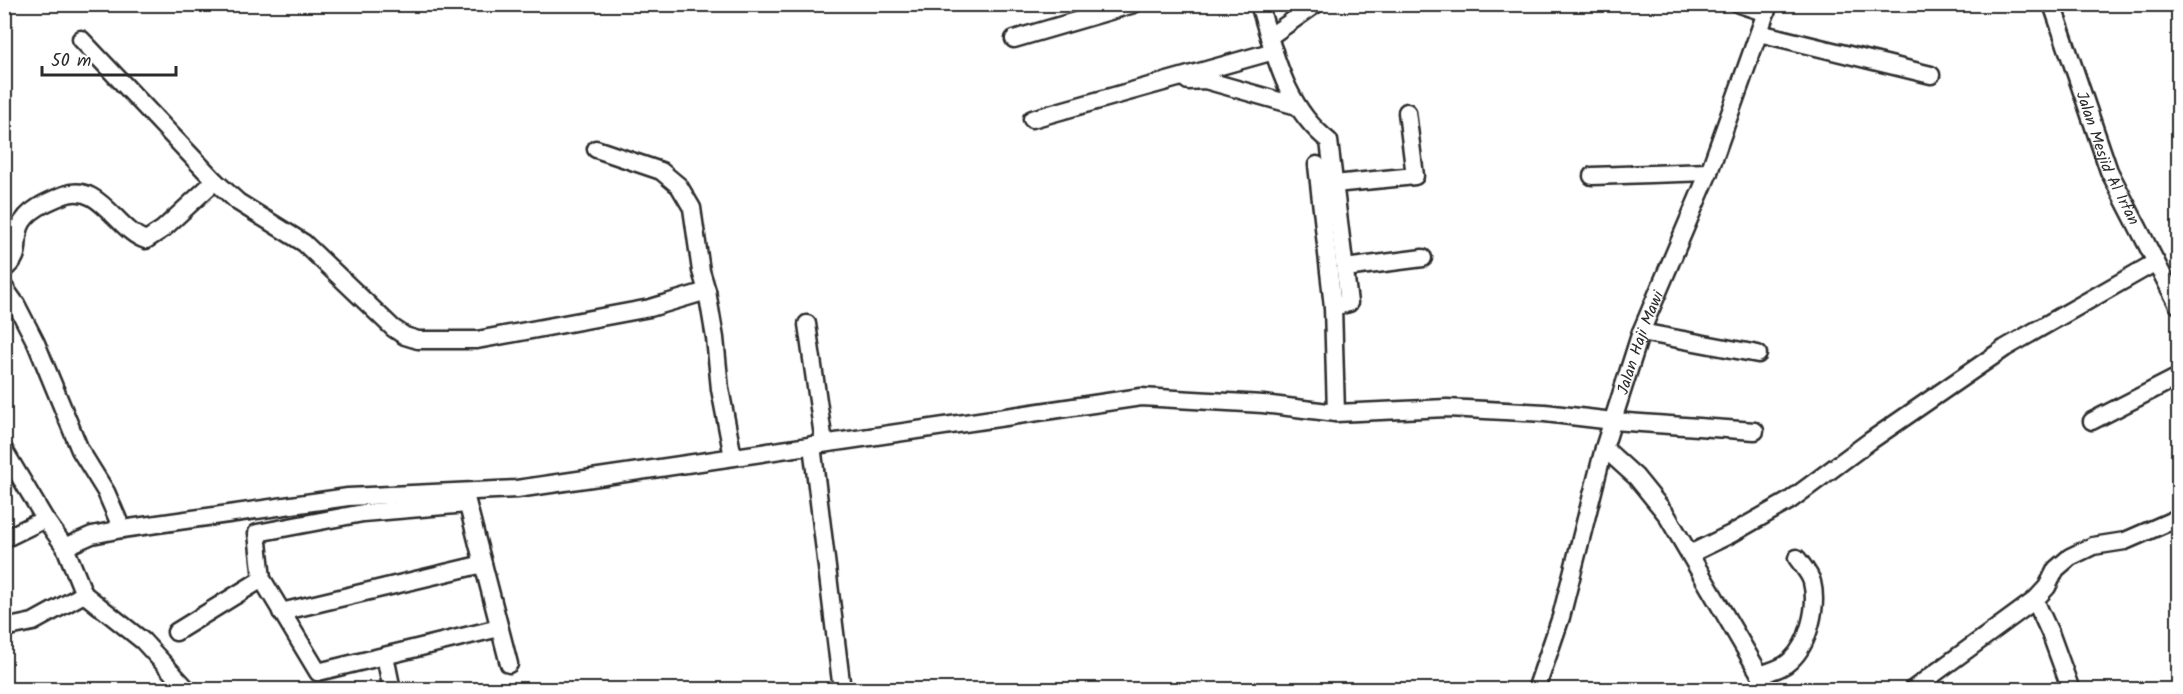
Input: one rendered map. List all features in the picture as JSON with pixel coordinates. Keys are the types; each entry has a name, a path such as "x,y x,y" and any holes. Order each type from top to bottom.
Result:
{"street":[{"path":"1014,39 1134,4"},
{"path":"1259,4 1279,67 1297,106 1312,128 1329,141 1349,303 1333,307"},
{"path":"1032,119 1161,82 1271,44 1316,4"},
{"path":"1739,4 1768,9"},
{"name":"Jalan Mesjid Al Irfan","path":"2052,4 2109,171 2178,305"},
{"name":"Jalan Haji Mawi","path":"1536,690 1561,617 1604,448 1641,332 1709,172 1768,9"},
{"path":"1760,33 1931,75"},
{"path":"81,39 215,181 246,208 304,243 393,328 405,336 418,340 477,340 650,308 707,291"},
{"path":"1161,82 1205,80 1297,106"},
{"path":"1334,184 1415,176 1407,112"},
{"path":"596,149 661,171 679,186 692,208 733,457"},
{"path":"1317,165 1333,307 1336,413"},
{"path":"1592,176 1709,172"},
{"path":"8,261 23,220 50,201 69,193 82,193 94,198 130,232 146,240 163,229 215,181"},
{"path":"1345,268 1423,258"},
{"path":"1690,554 1789,501 1870,441 2005,348 2157,262"},
{"path":"4,287 16,304 36,343 80,450 106,492 122,529"},
{"path":"807,324 842,690"},
{"path":"1641,332 1758,354"},
{"path":"2092,421 2178,377"},
{"path":"500,628 318,672 262,579 257,533 363,513 517,489 1141,397 1263,404 1336,413 1447,408 1545,413 1613,421 1755,431"},
{"path":"1604,448 1636,477 1660,507 1764,682 1790,662 1807,632 1814,605 1812,581 1797,558"},
{"path":"4,450 45,519 65,547 84,594 143,641 188,690"},
{"path":"65,547 92,535 122,529 348,497 466,497"},
{"path":"466,497 509,664"},
{"path":"1912,690 2035,600 2047,588 2056,569 2070,557 2093,546 2125,541 2178,518"},
{"path":"4,540 45,519"},
{"path":"281,612 483,564"},
{"path":"176,632 262,579"},
{"path":"4,627 33,622 84,594"},
{"path":"2035,600 2051,635 2071,690"},
{"path":"385,656 392,690"}]}
